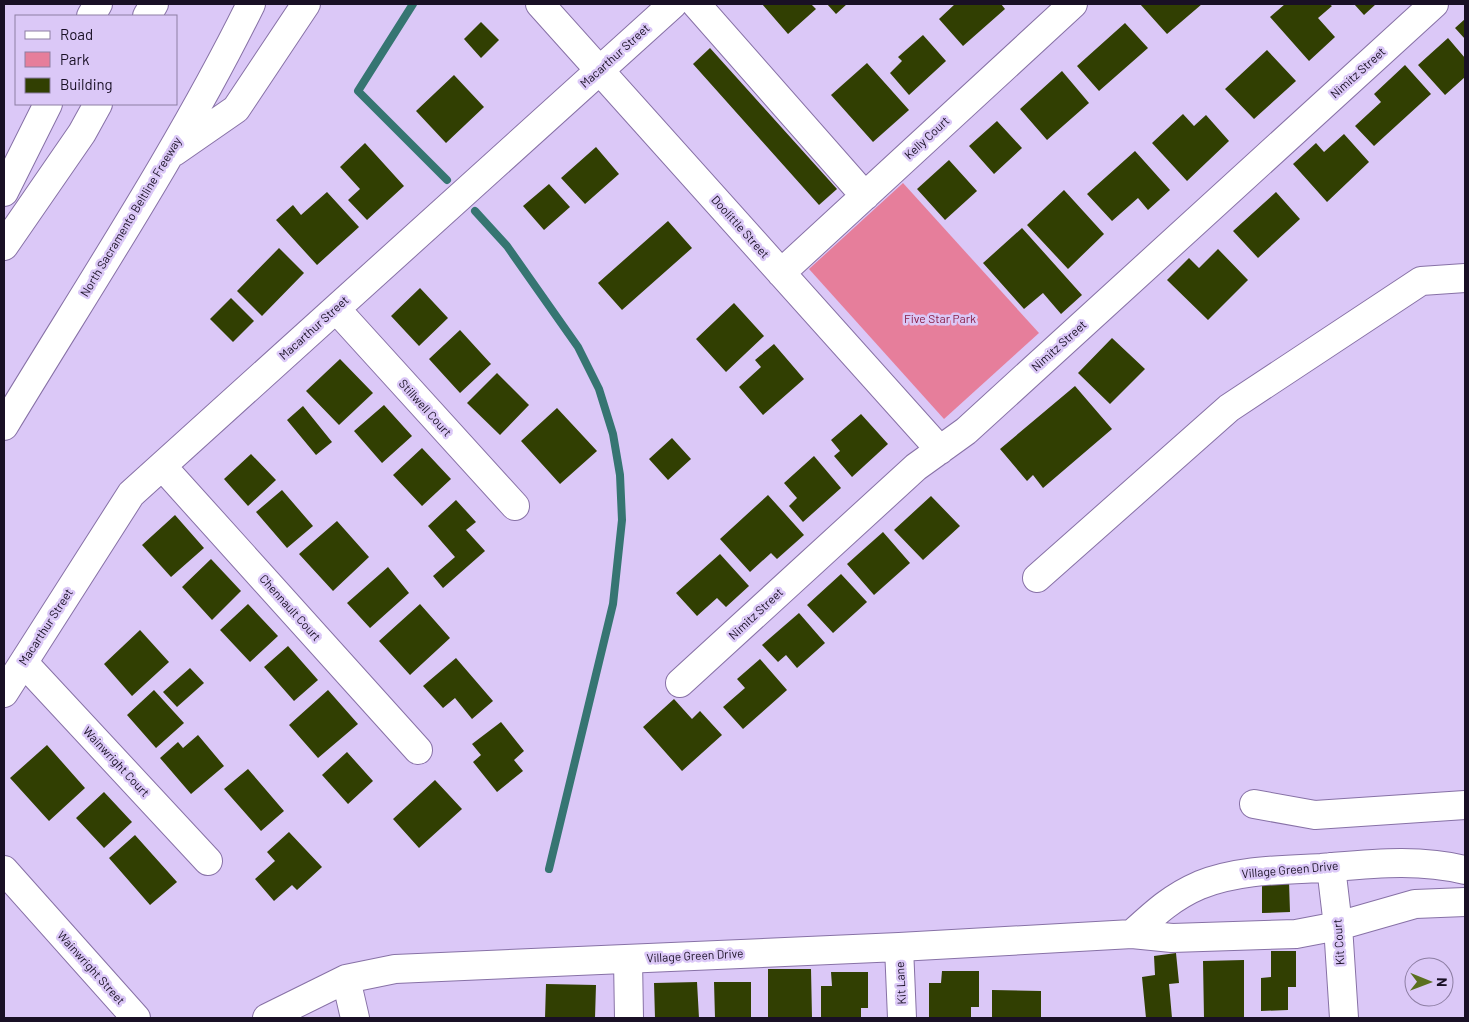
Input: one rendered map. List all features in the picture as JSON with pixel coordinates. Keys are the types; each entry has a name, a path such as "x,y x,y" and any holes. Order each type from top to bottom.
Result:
{"main road":[{"path":"148,15 154,4"},
{"name":"North Sacramento Beltline Freeway","path":"4,426 169,155 226,54 251,4"},
{"path":"169,155 236,109 306,4"},
{"name":"Doolittle Street","path":"540,4 940,450"},
{"name":"Macarthur Street","path":"4,693 131,494 673,4"},
{"path":"696,4 865,196"},
{"name":"Kelly Court","path":"781,272 1073,4"},
{"name":"Nimitz Street","path":"680,684 916,467 966,431 1434,4"},
{"path":"4,192 48,105"},
{"path":"4,246 82,133 97,105"},
{"path":"1037,578 1229,408 1421,281 1465,278"},
{"name":"Stillwell Court","path":"336,309 515,506"},
{"name":"Chennault Court","path":"162,466 418,750"},
{"name":"Wainwright Court","path":"24,663 208,861"},
{"path":"1254,804 1315,815 1465,805"},
{"name":"Village Green Drive","path":"1132,934 1169,900 1221,878 1252,872 1399,862 1436,864 1465,870"},
{"name":"Kit Court","path":"1331,867 1338,926 1344,1018"},
{"name":"Wainwright Street","path":"4,870 136,1018"},
{"name":"Village Green Drive","path":"267,1018 346,979 396,969 899,947 1132,934 1172,938 1296,934 1338,926 1414,904 1465,902"},
{"name":"Kit Lane","path":"899,947 902,1018"},
{"path":"628,959 628,1018"},
{"path":"346,979 356,1018"}],"green space":[{"name":"Five Star Park","path":"903,183 1039,333 944,419 809,269"}],"building":[{"path":"762,4 811,4 816,9 788,34"},
{"path":"827,4 847,4 836,14"},
{"path":"955,4 1001,4 1005,9 963,46 939,19"},
{"path":"1140,4 1202,4 1167,34"},
{"path":"1285,4 1329,4 1332,6 1318,18 1335,37 1309,61 1270,17"},
{"path":"1354,4 1376,4 1364,15"},
{"path":"1465,19 1465,39 1455,28"},
{"path":"481,22 499,40 481,58 464,39"},
{"path":"1125,23 1148,48 1099,91 1077,66"},
{"path":"923,35 946,61 909,95 890,73 902,61 898,57"},
{"path":"1448,38 1465,58 1465,77 1445,95 1418,65"},
{"path":"710,48 837,189 819,205 693,64"},
{"path":"1267,50 1296,81 1254,119 1225,89"},
{"path":"867,63 909,110 873,142 831,95"},
{"path":"1405,65 1431,94 1374,146 1355,126 1381,102 1374,94"},
{"path":"1062,71 1089,103 1047,140 1020,109"},
{"path":"454,75 484,107 446,143 416,111"},
{"path":"1183,114 1194,126 1206,115 1229,141 1187,181 1152,143"},
{"path":"997,121 1022,148 994,174 969,146"},
{"path":"1344,134 1369,162 1327,202 1293,164 1316,143 1324,152"},
{"path":"365,143 404,186 367,220 348,200 360,189 340,167"},
{"path":"596,147 619,174 585,204 561,178"},
{"path":"1135,151 1170,190 1148,210 1138,198 1112,221 1087,194"},
{"path":"949,160 977,191 945,220 917,189"},
{"path":"549,184 570,207 544,230 523,206"},
{"path":"1064,190 1104,234 1068,269 1027,225"},
{"path":"327,192 359,227 317,265 276,220 293,205 301,215"},
{"path":"1276,192 1300,219 1258,258 1233,231"},
{"path":"668,221 692,248 622,310 598,283"},
{"path":"1022,228 1082,295 1061,314 1043,293 1024,309 983,263"},
{"path":"279,248 304,273 262,316 237,291"},
{"path":"1218,249 1248,280 1208,320 1167,280 1189,258 1199,268"},
{"path":"420,288 448,318 419,346 391,316"},
{"path":"231,298 254,321 233,342 210,319"},
{"path":"734,303 764,336 726,372 696,339"},
{"path":"460,330 491,364 460,393 429,359"},
{"path":"1112,338 1145,369 1110,404 1078,373"},
{"path":"774,344 804,379 763,415 739,387 761,367 755,360"},
{"path":"340,359 373,393 339,425 306,391"},
{"path":"497,373 529,405 500,435 467,403"},
{"path":"1075,386 1112,429 1043,488 1033,475 1027,481 1000,449"},
{"path":"384,405 412,436 382,463 354,431"},
{"path":"303,406 332,442 316,455 287,420"},
{"path":"557,408 597,451 560,484 521,441"},
{"path":"861,414 888,444 852,477 834,456 840,451 831,440"},
{"path":"672,438 691,459 668,480 649,459"},
{"path":"422,448 451,479 422,506 393,475"},
{"path":"251,454 276,480 248,506 224,479"},
{"path":"814,456 841,488 803,522 789,506 797,498 784,483"},
{"path":"282,490 313,526 287,548 256,512"},
{"path":"768,495 804,535 777,559 771,553 750,572 720,539"},
{"path":"931,496 960,526 923,560 894,530"},
{"path":"456,500 476,522 466,530 485,551 443,588 433,576 455,557 428,526"},
{"path":"175,515 204,548 171,577 142,545"},
{"path":"337,521 369,557 333,591 299,554"},
{"path":"883,532 910,563 874,595 847,564"},
{"path":"720,554 749,586 726,607 717,598 697,616 676,593"},
{"path":"211,559 241,591 212,620 182,587"},
{"path":"388,567 409,593 370,628 347,603"},
{"path":"841,574 867,602 833,633 807,605"},
{"path":"248,604 278,636 250,662 220,630"},
{"path":"420,604 450,638 410,675 379,641"},
{"path":"799,613 825,643 797,668 786,655 778,662 762,645"},
{"path":"140,630 169,662 132,696 104,664"},
{"path":"288,646 318,680 294,701 264,667"},
{"path":"456,658 493,701 472,719 455,698 443,708 423,686"},
{"path":"760,659 787,690 743,729 723,707 745,688 737,679"},
{"path":"190,668 204,683 177,707 163,692"},
{"path":"154,690 184,723 156,748 127,715"},
{"path":"328,690 358,724 318,758 289,725"},
{"path":"674,699 692,719 700,711 722,735 682,771 643,727"},
{"path":"501,722 524,751 514,760 523,771 497,792 473,762 481,755 472,744"},
{"path":"198,735 224,766 191,794 160,758 178,742 183,748"},
{"path":"47,745 85,788 49,821 10,778"},
{"path":"347,752 373,781 348,804 322,775"},
{"path":"248,769 284,811 261,831 224,789"},
{"path":"435,780 462,809 419,848 393,819"},
{"path":"104,792 132,822 104,848 76,818"},
{"path":"289,832 322,867 297,890 292,885 274,901 255,879 275,861 267,852"},
{"path":"135,835 177,882 150,905 109,858"},
{"path":"1289,881 1290,912 1262,913 1262,882"},
{"path":"1271,951 1296,951 1296,987 1288,987 1288,1010 1261,1011 1261,978 1271,977"},
{"path":"1176,953 1179,983 1169,984 1172,1018 1146,1018 1142,977 1155,975 1154,956"},
{"path":"1244,960 1244,1018 1204,1018 1203,961"},
{"path":"768,969 811,969 812,1018 768,1018"},
{"path":"942,971 979,971 979,1007 971,1007 971,1018 929,1018 929,983 941,983"},
{"path":"831,972 868,972 868,1008 861,1008 861,1018 821,1018 821,986 832,986"},
{"path":"697,982 699,1018 655,1018 654,983"},
{"path":"714,982 751,982 751,1018 715,1018"},
{"path":"546,984 596,985 595,1018 545,1018"},
{"path":"992,990 1041,991 1041,1017 992,1018"}],"waterway":[{"path":"413,4 358,91 447,180"},
{"path":"475,211 507,246 578,347 599,389 613,434 620,475 622,520 613,604 549,869"}]}
